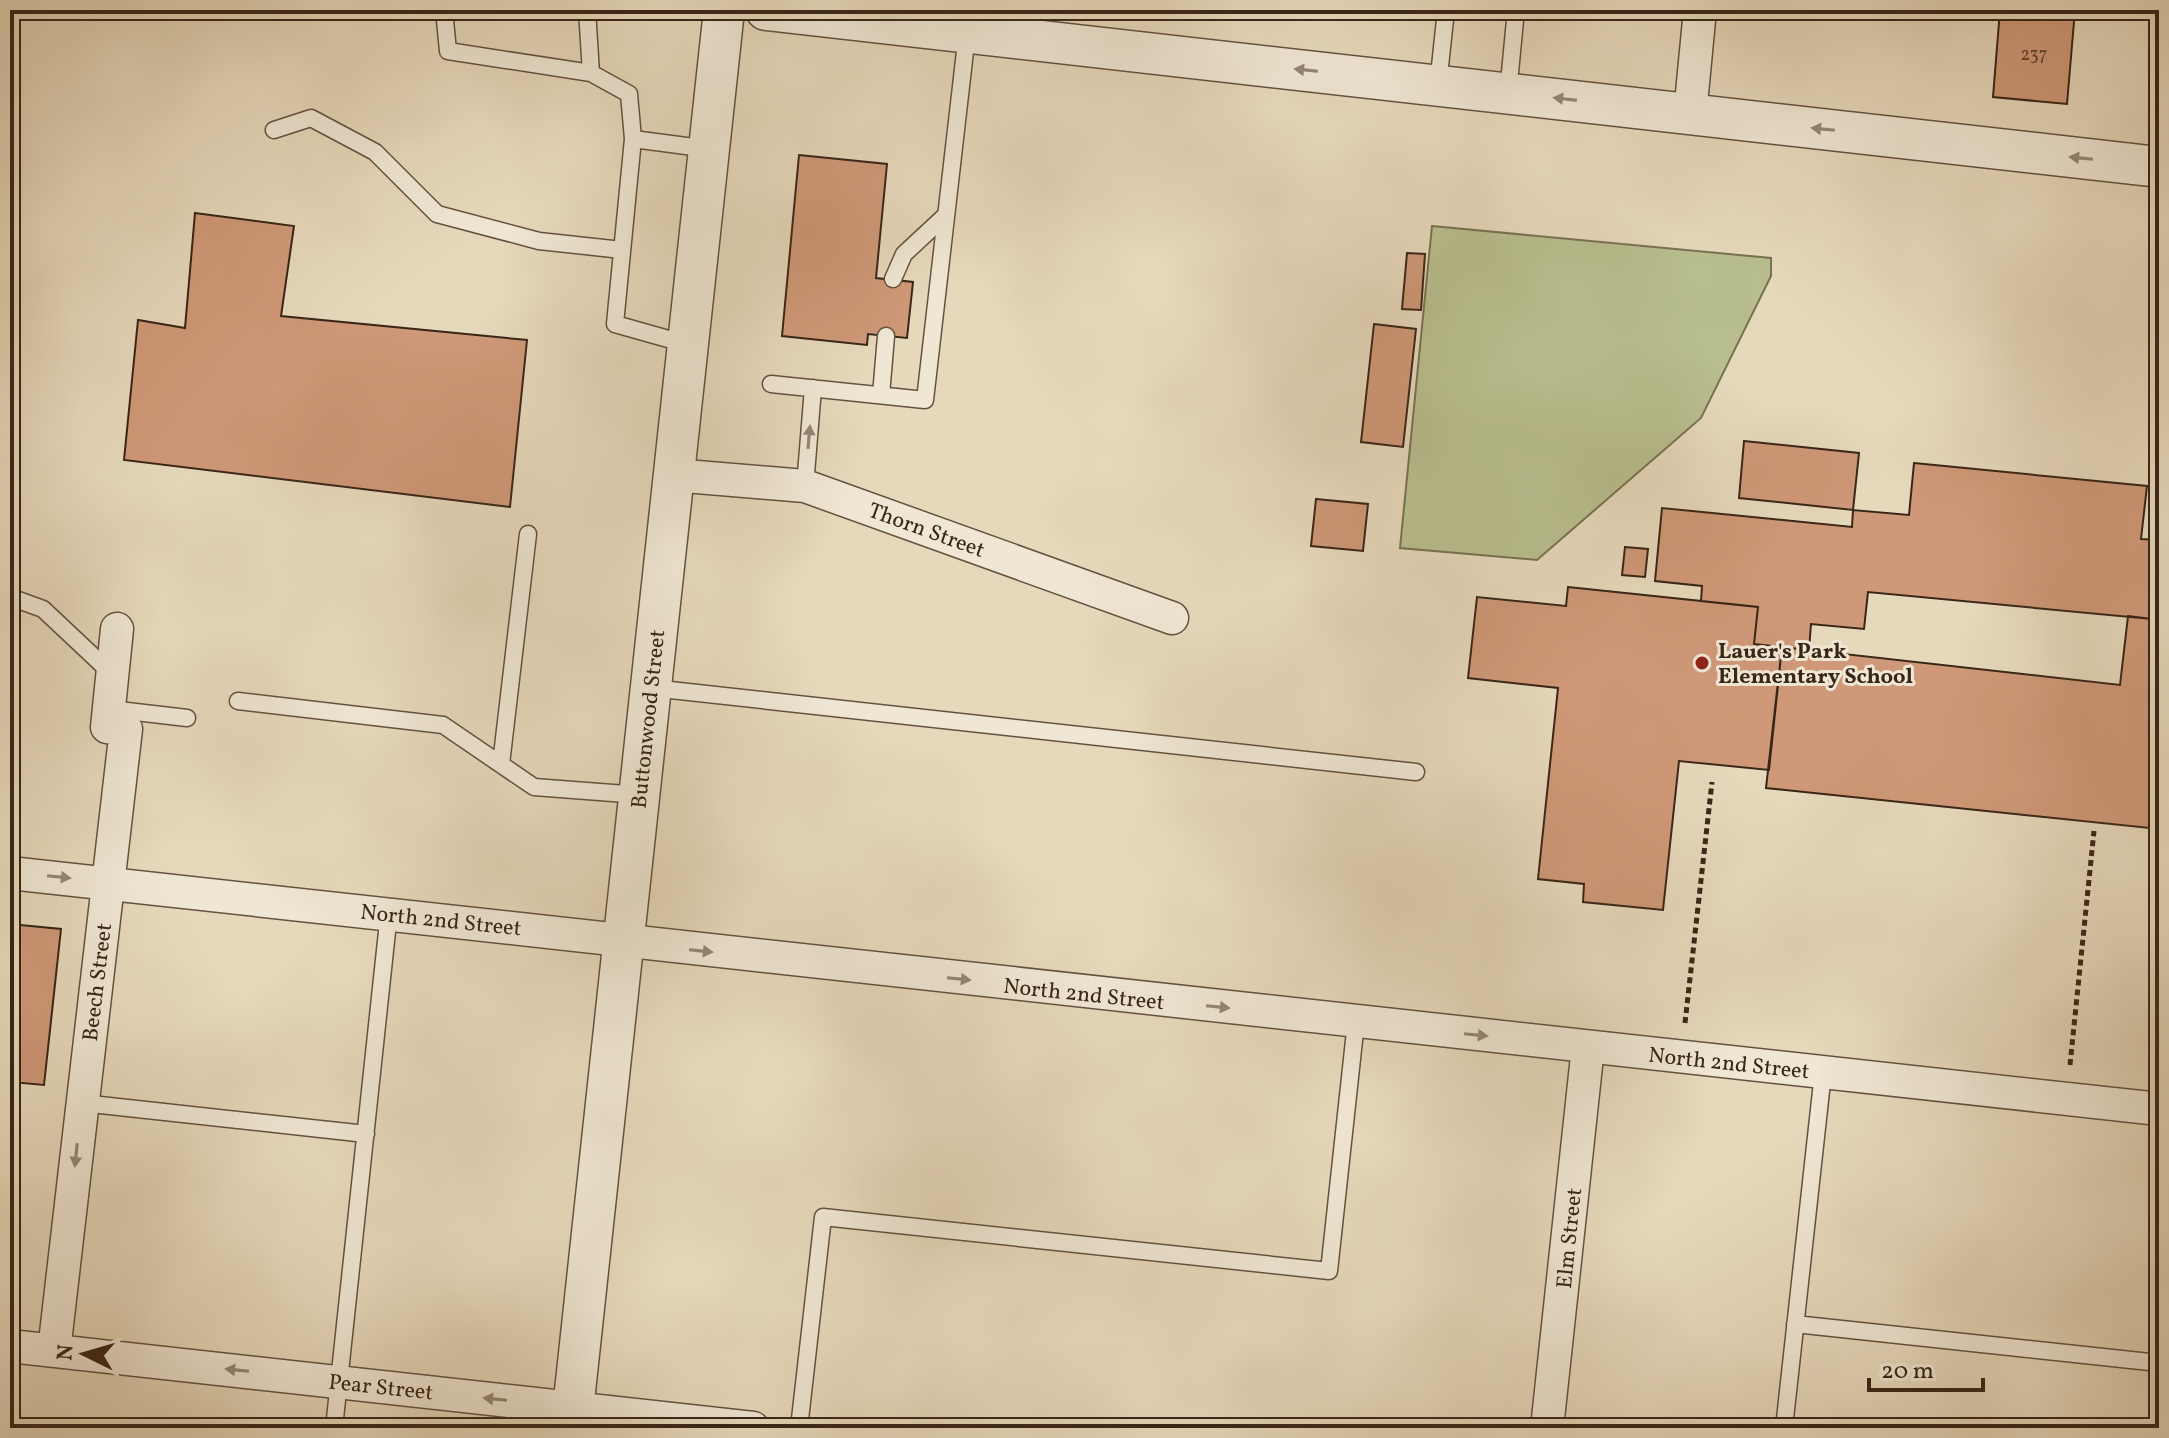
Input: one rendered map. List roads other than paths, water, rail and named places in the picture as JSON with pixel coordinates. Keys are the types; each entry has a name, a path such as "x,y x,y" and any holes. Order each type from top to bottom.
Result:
{"street":[{"name":"Buttonwood Street","path":"572,1418 724,10"},
{"path":"766,10 2159,167"},
{"path":"1690,114 1700,10"},
{"name":"Thorn Street","path":"673,475 805,486 1172,618"},
{"path":"110,709 117,629"},
{"name":"Beech Street","path":"54,1351 126,729 107,727 110,709"},
{"name":"North 2nd Street","path":"10,873 2159,1109"},
{"name":"Elm Street","path":"1547,1428 1588,1047"},
{"name":"Pear Street","path":"10,1346 339,1381 572,1418 753,1428"}],"lane":[{"path":"444,10 448,51 591,73 629,94 633,139 615,324 688,344"},
{"path":"587,10 591,73"},
{"path":"1438,85 1446,10"},
{"path":"1508,93 1516,10"},
{"path":"771,384 925,400 967,32"},
{"path":"274,130 311,118 375,152 437,214 539,241 622,250"},
{"path":"633,139 709,149"},
{"path":"893,279 904,254 946,215"},
{"path":"881,395 886,336"},
{"path":"805,486 813,388"},
{"path":"501,764 528,534"},
{"path":"10,597 43,609 113,674"},
{"path":"650,688 1416,772"},
{"path":"238,701 443,725 534,787 639,795"},
{"path":"110,709 187,718"},
{"path":"334,1428 389,913"},
{"path":"799,1428 823,1217 1329,1271 1356,1022"},
{"path":"1784,1428 1823,1073"},
{"path":"82,1103 366,1134"},
{"path":"1795,1324 2159,1363"}],"place":[{"name":"Lauer's Park Elementary School","path":"1702,663"}]}
